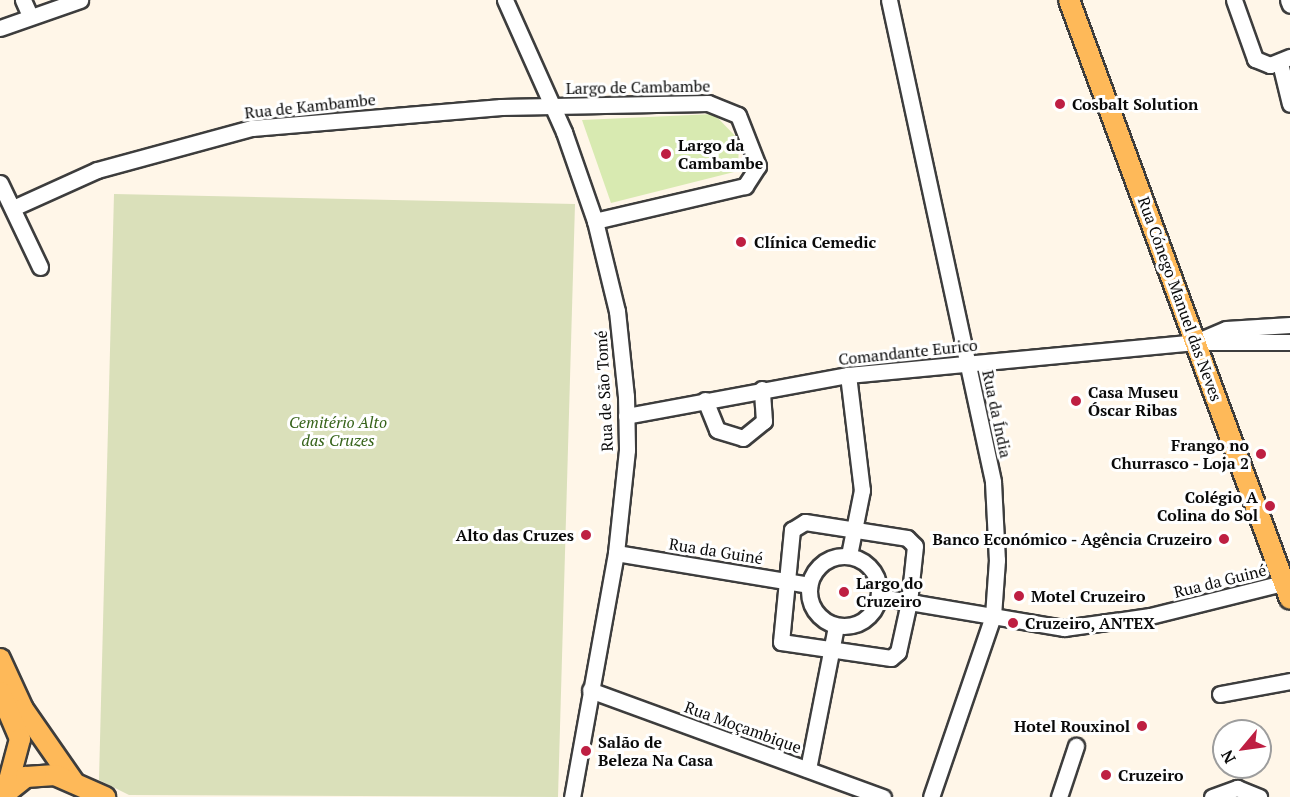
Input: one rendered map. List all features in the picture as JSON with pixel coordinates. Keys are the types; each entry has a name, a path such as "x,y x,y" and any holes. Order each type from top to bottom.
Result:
{"main road":[{"name":"Rua Cónego Manuel das Neves","path":"1069,0 1288,588"},
{"path":"0,659 33,725 73,781"},
{"path":"0,692 20,749 3,792"},
{"path":"3,792 26,777 55,775 105,797"}],"street":[{"path":"24,0 30,16"},
{"path":"0,28 80,0"},
{"name":"Rua de São Tomé","path":"505,0 552,106 595,221 617,311 626,416 616,553 572,797"},
{"name":"Rua da Índia","path":"889,0 993,482 993,616 931,797"},
{"path":"1234,0 1249,53 1262,63 1285,60 1290,104"},
{"path":"1288,0 1290,5"},
{"name":"Largo de Cambambe","path":"552,106 716,104 738,115 752,140 758,165 745,186 595,221"},
{"name":"Rua de Kambambe","path":"14,208 97,170 252,128 552,106"},
{"path":"0,183 14,208 40,267"},
{"name":"Comandante Eurico","path":"1196,342 1226,329 1290,325"},
{"name":"Comandante Eurico","path":"626,416 762,389 848,375 1196,342 1290,342"},
{"path":"848,375 861,480 849,555"},
{"path":"705,400 717,430 743,438 764,421 762,389"},
{"path":"797,525 854,530 907,538 915,546 909,602 898,651 891,658 831,653 781,642 785,581 792,530 797,525"},
{"name":"Rua da Guiné","path":"616,553 809,585"},
{"path":"849,555 876,574 880,597 859,623 836,626 812,606 809,585 819,566 849,555"},
{"name":"Rua da Guiné","path":"880,597 1064,628 1150,616 1288,588"},
{"path":"808,769 836,626"},
{"path":"1220,694 1290,681"},
{"name":"Rua Moçambique","path":"590,690 884,797"},
{"path":"1059,797 1076,746"},
{"path":"1212,797 1237,788 1259,797"}],"green space":[{"path":"714,114 739,140 738,171 611,203 582,120"},
{"name":"Cemitério Alto das Cruzes","path":"114,194 575,204 558,797 129,795 99,780"}],"place":[{"name":"Cosbalt Solution","path":"1060,104"},
{"name":"Largo da Cambambe","path":"666,154"},
{"name":"Clínica Cemedic","path":"741,242"},
{"name":"Casa Museu Óscar Ribas","path":"1076,401"},
{"name":"Frango no Churrasco - Loja 2","path":"1261,454"},
{"name":"Colégio A Colina do Sol","path":"1270,506"},
{"name":"Alto das Cruzes","path":"586,535"},
{"name":"Banco Económico - Agência Cruzeiro","path":"1224,539"},
{"name":"Largo do Cruzeiro","path":"844,592"},
{"name":"Motel Cruzeiro","path":"1019,596"},
{"name":"Cruzeiro, ANTEX","path":"1013,623"},
{"name":"Hotel Rouxinol","path":"1142,726"},
{"name":"Salão de Beleza Na Casa","path":"586,751"},
{"name":"Cruzeiro","path":"1106,775"}]}
